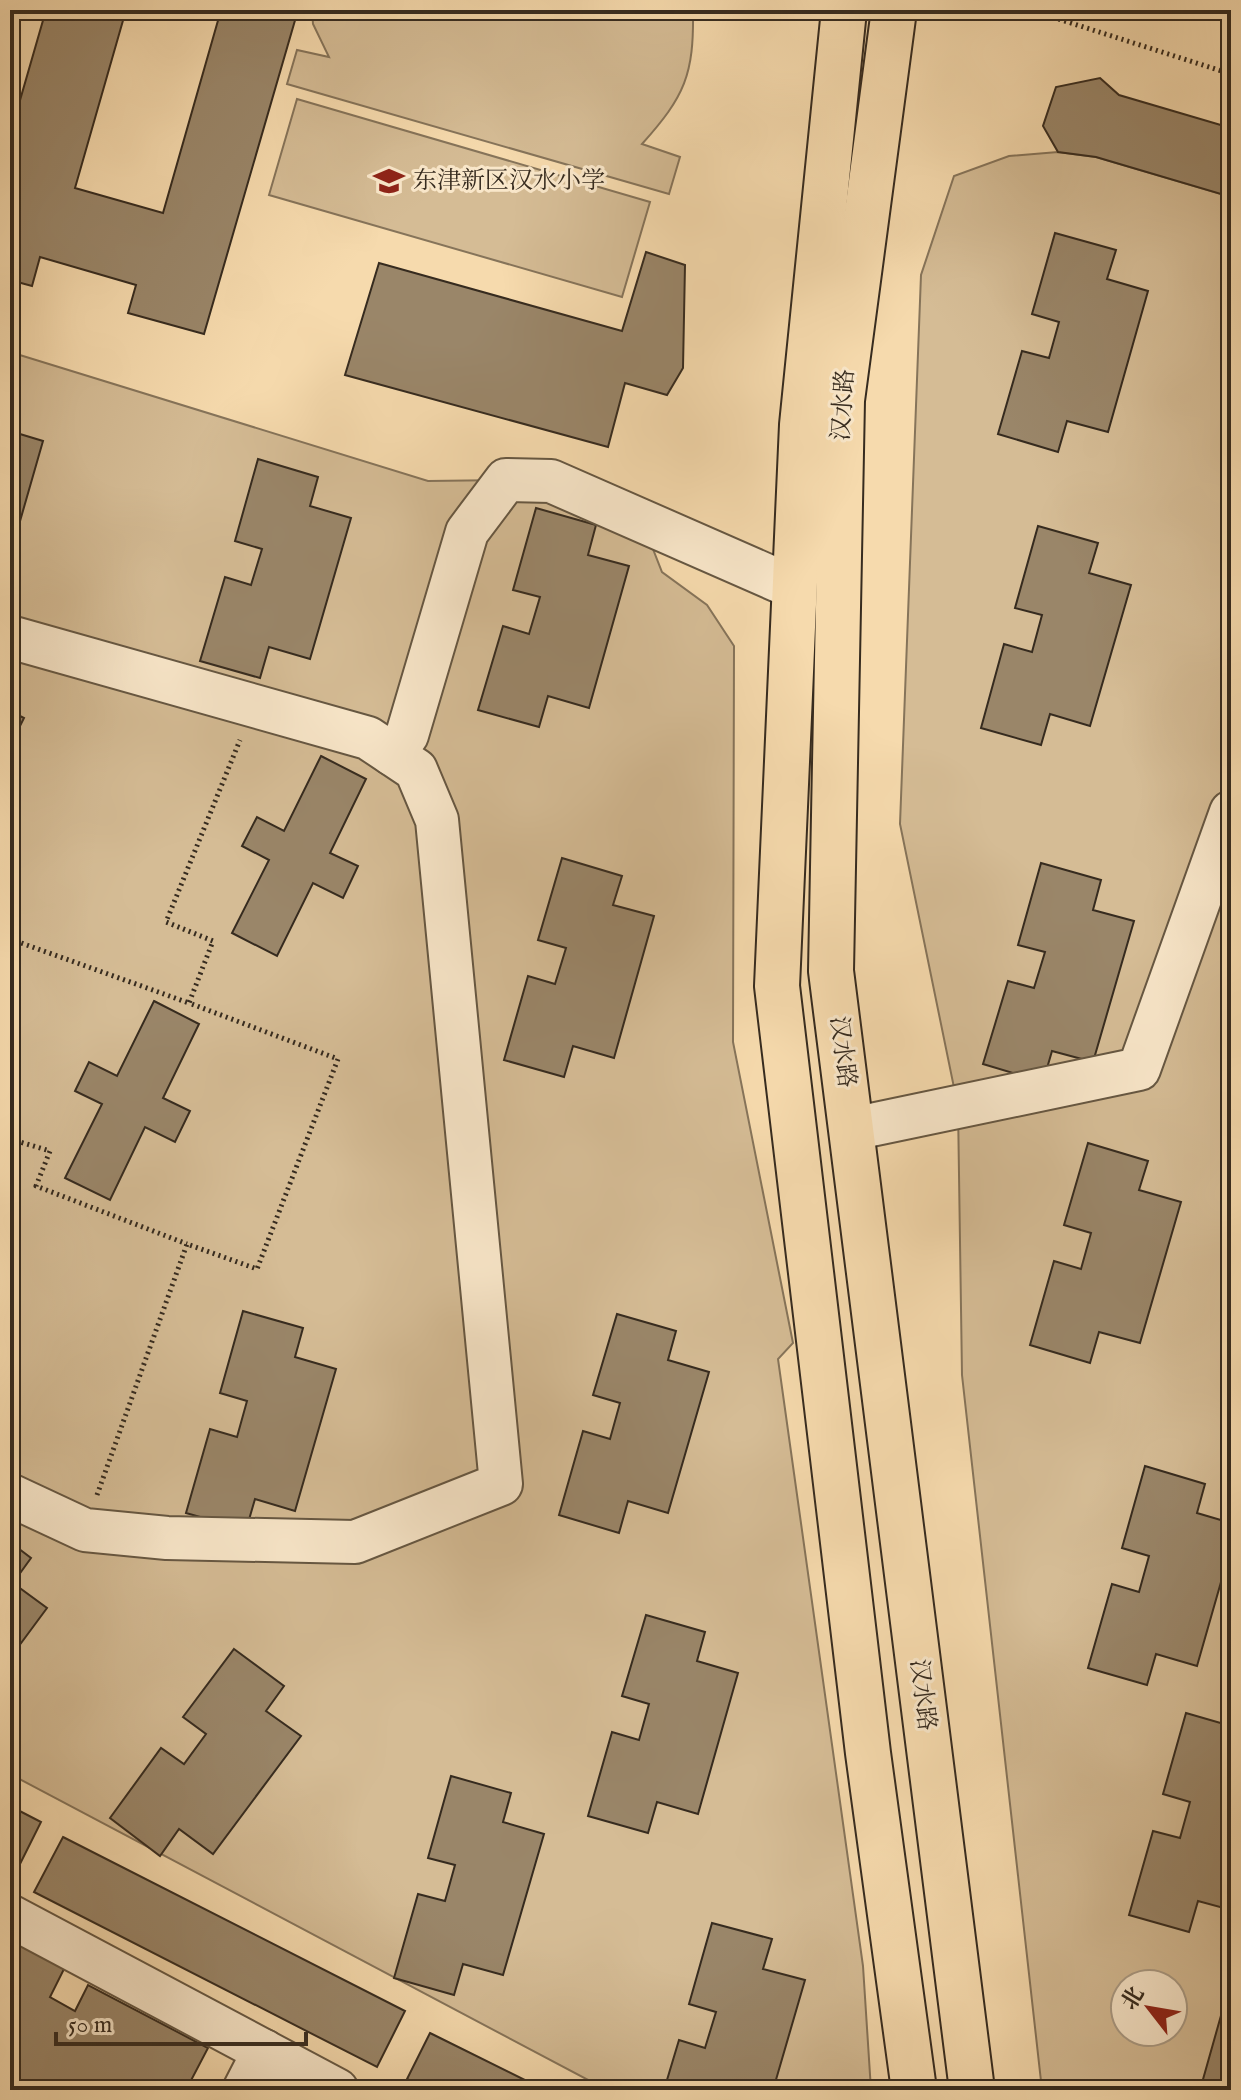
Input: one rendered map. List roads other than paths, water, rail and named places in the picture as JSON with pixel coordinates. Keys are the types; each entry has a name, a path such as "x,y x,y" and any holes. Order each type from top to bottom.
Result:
{"main road":[{"name":"汉水路","path":"844,10 802,425 777,986 868,1753 914,2090"},
{"name":"汉水路","path":"894,10 842,400 831,971 972,2090"}],"street":[{"path":"392,754 407,735 467,532 506,480 551,481 795,588"},
{"path":"10,637 368,738 416,770 437,820 501,1484 355,1542 167,1538 85,1530 10,1495"},
{"path":"852,1129 1139,1069 1231,812"},
{"path":"10,1916 337,2090"},
{"path":"244,2090 264,2051"}],"place":[{"name":"东津新区汉水小学","path":"389,181"}]}
